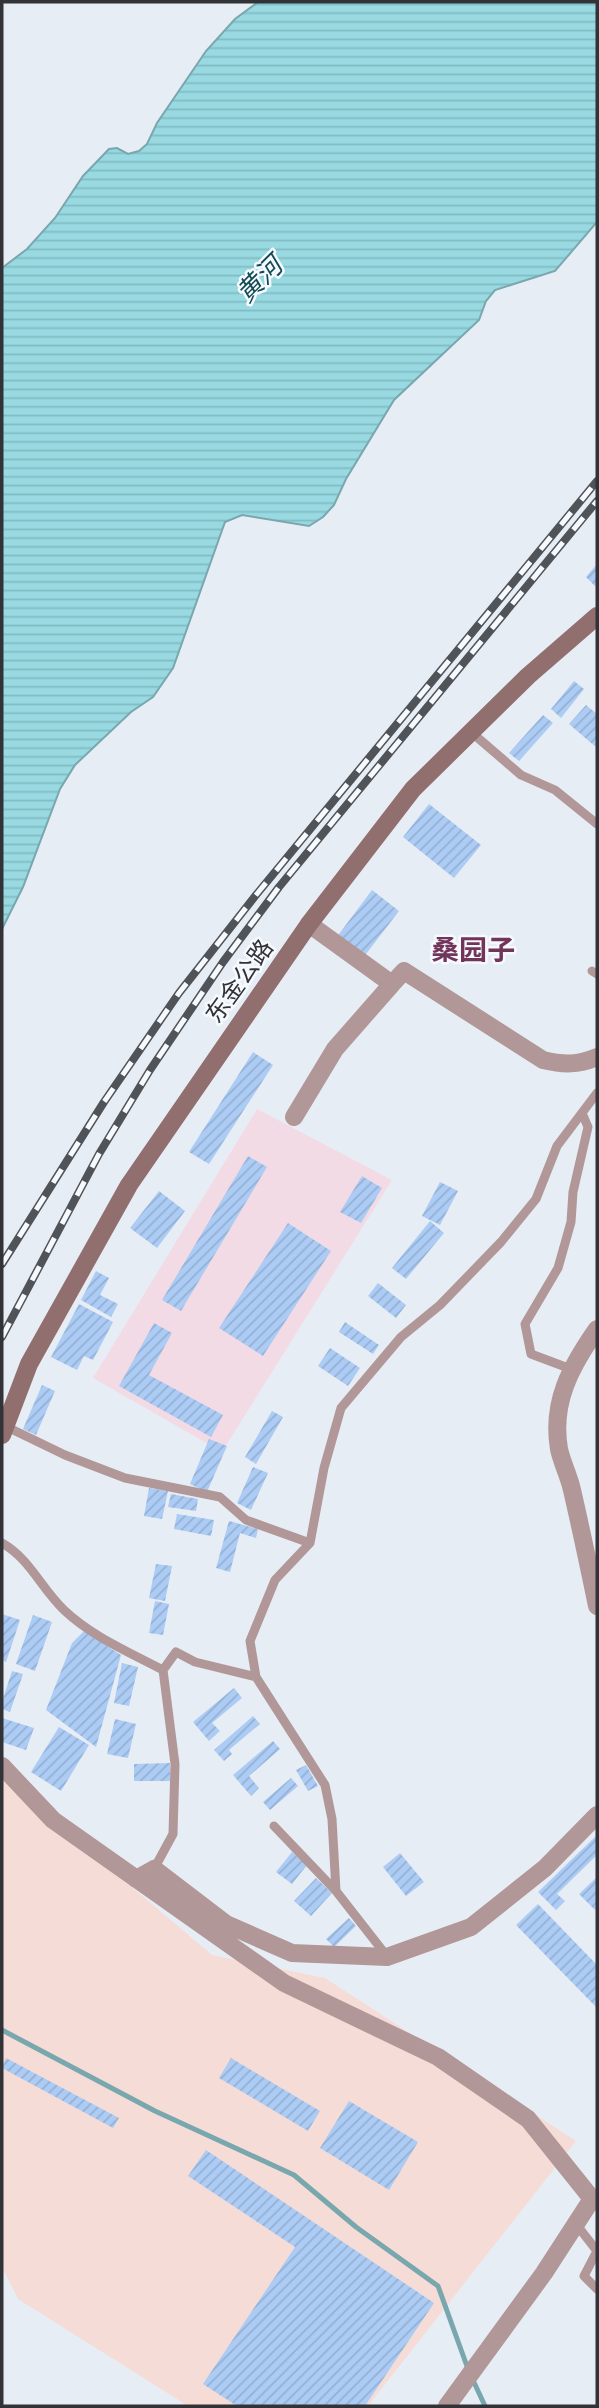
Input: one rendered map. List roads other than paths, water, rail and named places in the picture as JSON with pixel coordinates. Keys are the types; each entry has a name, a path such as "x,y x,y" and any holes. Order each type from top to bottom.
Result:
{"main road":[{"name":"东金公路","path":"4,1430 29,1364 129,1185 309,924 413,789 528,676 597,616"}],"street":[{"path":"309,924 392,984"},
{"path":"294,1117 335,1049 404,971 544,1060 563,1065 583,1063 597,1057"},
{"path":"597,1329 571,1369 563,1387 557,1419 559,1451 570,1480 597,1606"},
{"path":"2,1766 53,1820 285,1983 438,2057 528,2119 595,2200 447,2406"},
{"path":"136,1879 154,1869 226,1924 292,1953 387,1957 471,1927 544,1868 597,1815"}],"lane":[{"path":"471,732 521,775 555,790 597,824"},
{"path":"336,1891 332,1819 325,1785 256,1677 250,1641 275,1580 310,1543 324,1468 341,1408 401,1337 440,1305 501,1242 536,1199 557,1146 597,1093"},
{"path":"571,1369 531,1353 525,1324 558,1268 571,1223 573,1192 588,1127 582,1113"},
{"path":"4,1430 125,1478 220,1497 246,1520 310,1543"},
{"path":"2,1543 20,1554 66,1612 120,1647 163,1670"},
{"path":"154,1869 173,1834 175,1764 163,1670 176,1652 195,1662 256,1677"},
{"path":"274,1826 336,1891 387,1957"},
{"path":"576,2224 597,2251 584,2276 597,2288"}],"water":[{"name":"黄河","path":"258,2 597,2 597,222 555,271 495,290 486,301 479,320 394,400 346,479 334,505 323,517 309,526 242,515 225,522 173,668 153,697 131,712 75,765 60,789 23,887 2,929 2,268 27,249 55,218 83,176 109,149 117,148 128,154 139,151 147,144 157,123 206,51 235,19"}],"waterway":[{"path":"2,2030 155,2111 294,2175 356,2227 438,2286 468,2369"},
{"path":"472,2378 485,2406"}],"railway":[{"path":"2,1264 104,1102 179,993 256,895 597,481"},
{"path":"2,1337 99,1154 150,1070 223,962 279,887 597,501"}],"district":[{"name":"桑园子","path":"473,950"}]}
